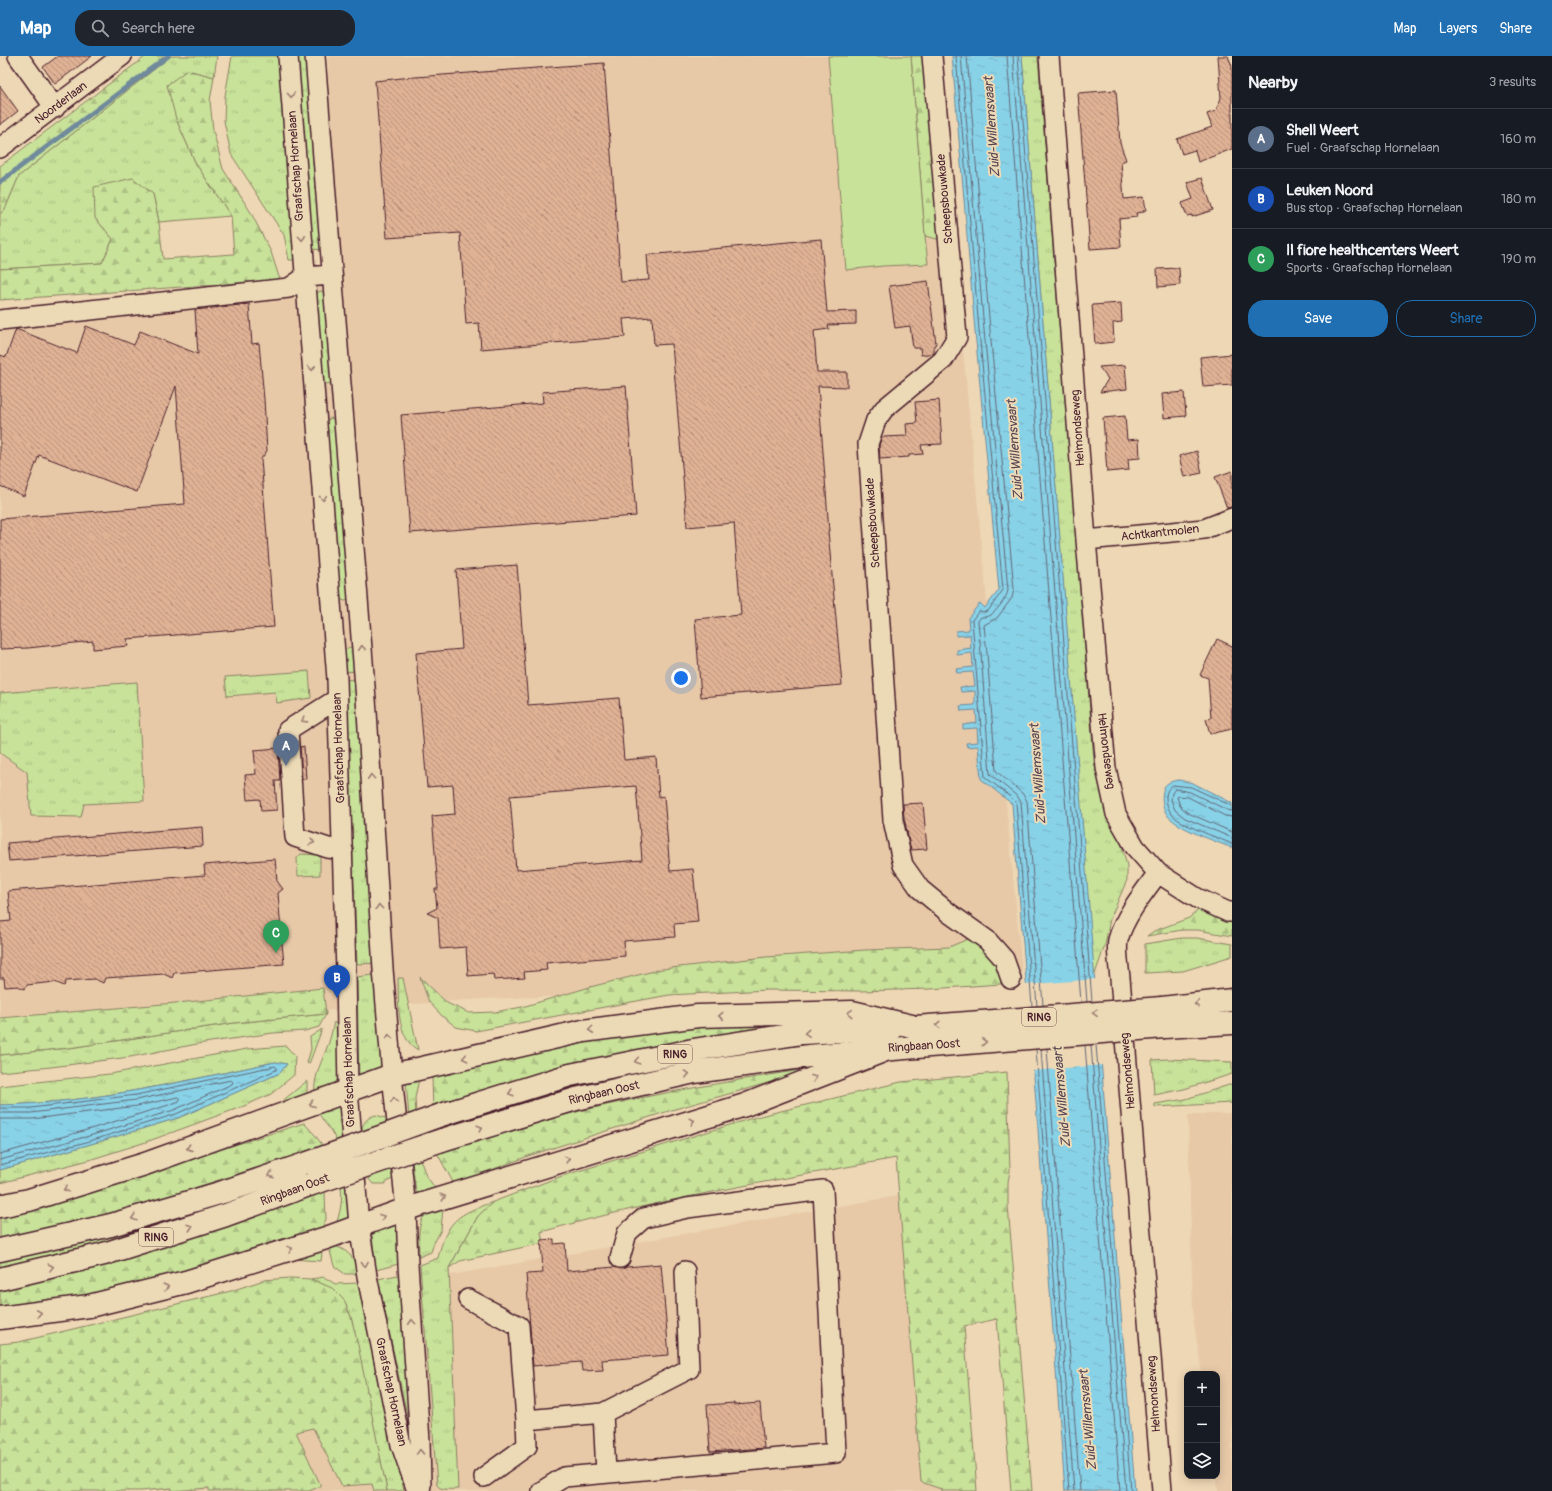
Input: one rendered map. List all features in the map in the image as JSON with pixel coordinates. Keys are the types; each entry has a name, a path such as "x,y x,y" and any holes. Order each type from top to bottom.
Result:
{"main road":[{"name":"Ringbaan Oost","path":"0,1250 111,1225 223,1192 441,1115 570,1075 693,1050 802,1033 917,1037 1163,1017 1232,1000"},
{"path":"0,1206 30,1200 145,1164 392,1075 583,1031 698,1016 852,1012 917,1037"},
{"name":"Ringbaan Oost","path":"1163,1017 1232,1023"},
{"name":"Ringbaan Oost","path":"0,1279 104,1254 226,1215 442,1140 576,1099 694,1072 809,1056 888,1049 917,1037"},
{"path":"0,1318 89,1306 186,1282 326,1238 406,1209 745,1105 888,1049"}],"street":[{"path":"18,56 55,108"},
{"name":"Noorderlaan","path":"0,148 122,56"},
{"name":"Graafschap Hornelaan","path":"288,56 337,676 348,1090 359,1226 367,1276 401,1445 417,1491"},
{"name":"Graafschap Hornelaan","path":"315,56 367,712 383,969 406,1209 422,1491"},
{"name":"Scheepsbouwkade","path":"932,56 957,337 943,360 884,409 876,420 868,444 893,820 904,865 920,889 949,913 987,940 1004,959 1011,979"},
{"name":"Helmondseweg","path":"1049,56 1086,540 1106,768 1116,814 1134,847 1158,873 1145,890 1124,924 1118,941 1120,986 1162,1491"},
{"path":"0,320 289,288 305,277 332,276"},
{"path":"315,401 342,398"},
{"name":"Achtkantmolen","path":"1086,540 1204,529 1232,518"},
{"path":"333,621 360,620"},
{"path":"337,699 288,730 295,837 328,848 342,850"},
{"path":"1158,873 1197,898 1228,912 1232,912"},
{"path":"542,1491 564,1477 836,1453 823,1190 687,1208 644,1218 627,1233 620,1258"},
{"path":"526,1420 603,1413 689,1369 685,1271"},
{"path":"468,1299 519,1326 527,1446 484,1477"},
{"path":"603,1413 606,1473"}],"shaded area":[{"path":"328,56 935,56 1023,981 482,999 253,1016 0,1030 0,314 330,277"},
{"path":"1232,1113 1232,1491 1218,1491 1216,1479 1220,1479 1220,1371 1202,1371 1193,1316 1188,1115"},
{"path":"948,1187 966,1491 0,1491 0,1366 259,1309"}],"green space":[{"path":"146,56 171,56 19,176 5,209 0,214 0,166"},
{"path":"171,56 217,56 214,77 187,70 176,119 196,164 231,216 159,222 153,194 95,218 113,239 102,263 0,269 0,214 5,209 19,176"},
{"path":"232,56 281,56 295,260 289,260 284,235 231,154 224,121 225,96"},
{"path":"297,56 308,56 323,250 311,249"},
{"path":"828,56 911,56 928,264 883,266 846,270"},
{"path":"911,56 927,56 941,240 925,236"},
{"path":"1022,56 1038,56 1094,761 1104,806 1120,838 1127,866 1127,880 1110,919 1105,945 1094,977"},
{"path":"187,70 214,77 210,101 213,130 223,169 250,211 271,252 280,280 0,300 0,269 102,263 113,239 95,218 94,187 133,178 153,194 159,222 163,259 234,254 231,216 196,164 176,119 167,85"},
{"path":"320,291 324,292 327,296 332,383 328,384 324,383 322,379 315,298 317,293"},
{"path":"331,418 336,421 349,600 345,601 340,598 325,422"},
{"path":"350,647 353,649 356,671 345,672 343,652"},
{"path":"309,671 311,698 277,703 275,692 227,696 225,677"},
{"path":"357,679 379,963 357,964 346,680"},
{"path":"137,682 144,801 84,804 81,817 31,816 27,772 0,753 0,693"},
{"path":"301,854 320,855 320,875 298,876 297,858"},
{"path":"1202,907 1232,920 1232,936 1198,930 1182,930 1147,936 1154,931 1189,918"},
{"path":"975,936 993,957 998,969 1001,984 930,989 860,991 768,990 669,995 476,1031 456,1027 441,1015 429,1002 420,977 447,1003 469,1013 495,1012 522,1007 590,987 662,969 766,957 865,950 949,947"},
{"path":"1182,938 1197,938 1232,944 1232,956 1183,971 1145,973 1145,944"},
{"path":"380,974 387,1072 359,1083 357,977"},
{"path":"398,978 403,978 418,1050 405,1036 402,1028 399,1007"},
{"path":"323,988 326,1014 234,1023 69,1048 0,1055 0,1018 187,1002"},
{"path":"326,1014 319,1027 305,1031 273,1033 197,1044 130,1057 0,1072 0,1055 69,1048 234,1023"},
{"path":"815,1019 433,1111 432,1077 616,1037 707,1025"},
{"path":"334,1022 340,1028 341,1071 333,1088 315,1099 317,1073 329,1043"},
{"path":"322,1029 309,1064 307,1063 311,1049 310,1037"},
{"path":"286,1046 295,1056 294,1075 271,1094 244,1106 146,1142 89,1160 0,1183 0,1170 178,1118 280,1073 287,1064 275,1062 104,1096 35,1103 0,1105 0,1086 110,1074 247,1049"},
{"path":"1168,1059 1232,1062 1232,1074 1184,1089 1154,1095 1152,1060"},
{"path":"832,1065 675,1109 531,1155 454,1184 437,1153 485,1137 583,1110 682,1090"},
{"path":"1007,1072 1010,1171 1008,1182 1008,1206 1032,1491 1011,1491 997,1319 964,1326 977,1491 942,1491 941,1489 921,1482 896,1158 718,1191 585,1220 541,1232 543,1243 460,1261 449,1268 478,1216 493,1202 559,1177 756,1117 901,1082"},
{"path":"420,1074 415,1098 416,1114 409,1117 406,1082"},
{"path":"307,1081 307,1103 260,1119"},
{"path":"1232,1084 1232,1103 1155,1107 1155,1104 1186,1099"},
{"path":"336,1105 341,1109 345,1138 336,1141 318,1111"},
{"path":"376,1115 385,1118 390,1123 362,1133 362,1127 365,1121"},
{"path":"304,1123 323,1146 118,1213 0,1242 0,1216 71,1197"},
{"path":"420,1159 426,1176 436,1189 419,1194 416,1192 412,1162"},
{"path":"395,1167 393,1178 385,1184 373,1184 367,1177"},
{"path":"296,1180 100,1245 0,1268 0,1260 220,1202"},
{"path":"349,1184 352,1213 349,1220 335,1227 341,1207 341,1187"},
{"path":"325,1192 326,1219 322,1228 186,1276 0,1313 0,1283 262,1211"},
{"path":"493,1202 478,1216 449,1268 458,1489 444,1489 437,1485 420,1265 438,1258 445,1235 456,1220 471,1210"},
{"path":"443,1208 441,1230 431,1252 419,1257 419,1233 424,1216 430,1211"},
{"path":"399,1218 402,1263 376,1270 371,1226"},
{"path":"323,1245 321,1261 275,1258"},
{"path":"331,1245 342,1249 350,1255 359,1274 345,1274 334,1266 330,1251"},
{"path":"403,1274 418,1467 378,1279"},
{"path":"324,1277 335,1284 360,1283 404,1491 387,1491 351,1317 344,1302 336,1292 311,1279"},
{"path":"290,1278 311,1279 332,1288 344,1300 351,1317 358,1345 387,1491 374,1491 372,1484 342,1486 313,1428 296,1432 321,1486 309,1491 209,1491 209,1488 172,1491 172,1488 141,1491 0,1491 0,1344 19,1342 231,1291 264,1280"}],"water":[{"name":"Zuid-Willemsvaart","path":"952,56 1022,56 1135,1491 1065,1491 1012,804 981,779 978,746 967,747 966,743 978,742 977,728 963,729 963,725 977,723 976,710 961,711 960,706 975,705 975,691 961,692 960,687 975,686 973,672 957,673 956,669 973,667 972,653 957,655 957,650 971,648 970,635 956,636 956,631 969,630 968,618 980,603 985,608 999,590"},
{"path":"1179,780 1193,783 1232,803 1232,848 1180,826 1168,816 1163,804 1162,794 1168,783"},
{"path":"275,1062 287,1064 280,1073 178,1118 0,1170 0,1105 104,1096"}],"pier":[{"path":"1097,979 1103,1065 1032,1071 1024,985"}],"building":[{"path":"58,56 92,56 55,84 43,67"},
{"path":"1218,56 1228,56 1232,66 1232,149 1198,162 1195,150 1182,154 1177,139 1212,127 1207,114 1216,111 1221,98"},
{"path":"604,63 621,282 649,280 647,255 821,239 827,312 856,311 856,324 828,325 829,329 814,331 817,372 847,372 847,387 818,386 828,531 842,685 701,697 695,619 741,615 734,523 687,527 672,344 654,345 652,317 623,319 625,337 481,349 479,323 466,324 460,233 387,238 375,81"},
{"path":"0,86 18,111 0,125"},
{"path":"1116,90 1120,143 1126,160 1121,162 1124,199 1144,197 1146,210 1143,210 1144,212 1136,213 1137,217 1119,219 1121,247 1090,249 1078,93"},
{"path":"1202,178 1213,210 1192,217 1192,215 1187,216 1182,203 1193,199 1187,182"},
{"path":"1179,268 1180,285 1158,287 1157,269"},
{"path":"928,281 936,344 934,345 934,353 921,355 920,348 913,348 910,326 895,328 889,286"},
{"path":"1121,303 1122,322 1113,323 1114,342 1095,344 1092,305"},
{"path":"249,304 252,344 259,343 264,399 267,451 261,459 274,627 127,639 128,646 93,649 93,641 28,648 0,649 0,519 185,504 176,386 137,492 39,455 24,496 0,486 0,355 6,357 16,329 77,353 86,326 134,345 140,331 198,354 195,310"},
{"path":"1232,354 1232,385 1203,387 1200,357"},
{"path":"1125,365 1127,389 1100,392 1108,379 1099,367"},
{"path":"626,386 636,516 410,533 401,415 543,403 542,392"},
{"path":"1184,392 1186,416 1164,418 1162,394"},
{"path":"939,400 942,444 921,445 923,454 909,455 909,457 880,459 879,445 882,437 907,436 906,424 917,423 915,402"},
{"path":"1125,416 1127,440 1139,439 1140,458 1128,459 1129,470 1107,472 1103,418"},
{"path":"1197,451 1202,473 1184,477 1179,456"},
{"path":"1232,471 1232,507 1227,508 1215,477"},
{"path":"517,565 528,705 619,698 624,760 656,757 659,797 664,796 670,871 693,869 698,922 674,924 675,937 624,941 625,956 546,963 547,970 524,972 525,978 494,980 493,974 468,976 466,947 440,949 438,918 427,913 437,908 435,889 438,889 432,816 455,814 453,785 427,787 416,653 462,649 456,570","holes":["636,786 642,860 516,870 510,796"]},
{"path":"1217,639 1232,646 1232,729 1210,734 1206,719 1211,718 1208,678 1200,675"},
{"path":"304,746 306,779 302,779 300,747"},
{"path":"278,748 280,781 275,781 277,810 261,811 260,799 247,800 245,775 256,774 254,750"},
{"path":"923,803 927,849 911,850 904,818 903,804"},
{"path":"202,827 203,846 9,861 7,843"},
{"path":"275,859 277,881 283,889 278,893 281,931 286,934 282,943 284,964 174,973 172,978 164,974 105,978 103,983 95,979 66,981 64,986 55,982 27,985 24,989 18,986 5,987 4,978 0,978 0,922 11,921 8,891 205,875 204,865"},
{"path":"554,1239 554,1244 565,1243 567,1271 615,1267 622,1269 627,1267 661,1264 669,1355 602,1360 603,1370 582,1371 581,1362 533,1366 526,1274 543,1273 541,1240"},
{"path":"734,1403 734,1405 760,1403 764,1448 710,1452 707,1405"}],"waterway":[{"path":"0,182 168,56"}],"place":[{"name":"Shell Weert","path":"286,766"},
{"name":"Il fiore healthcenters Weert","path":"276,953"},
{"name":"Leuken Noord","path":"337,998"}]}
